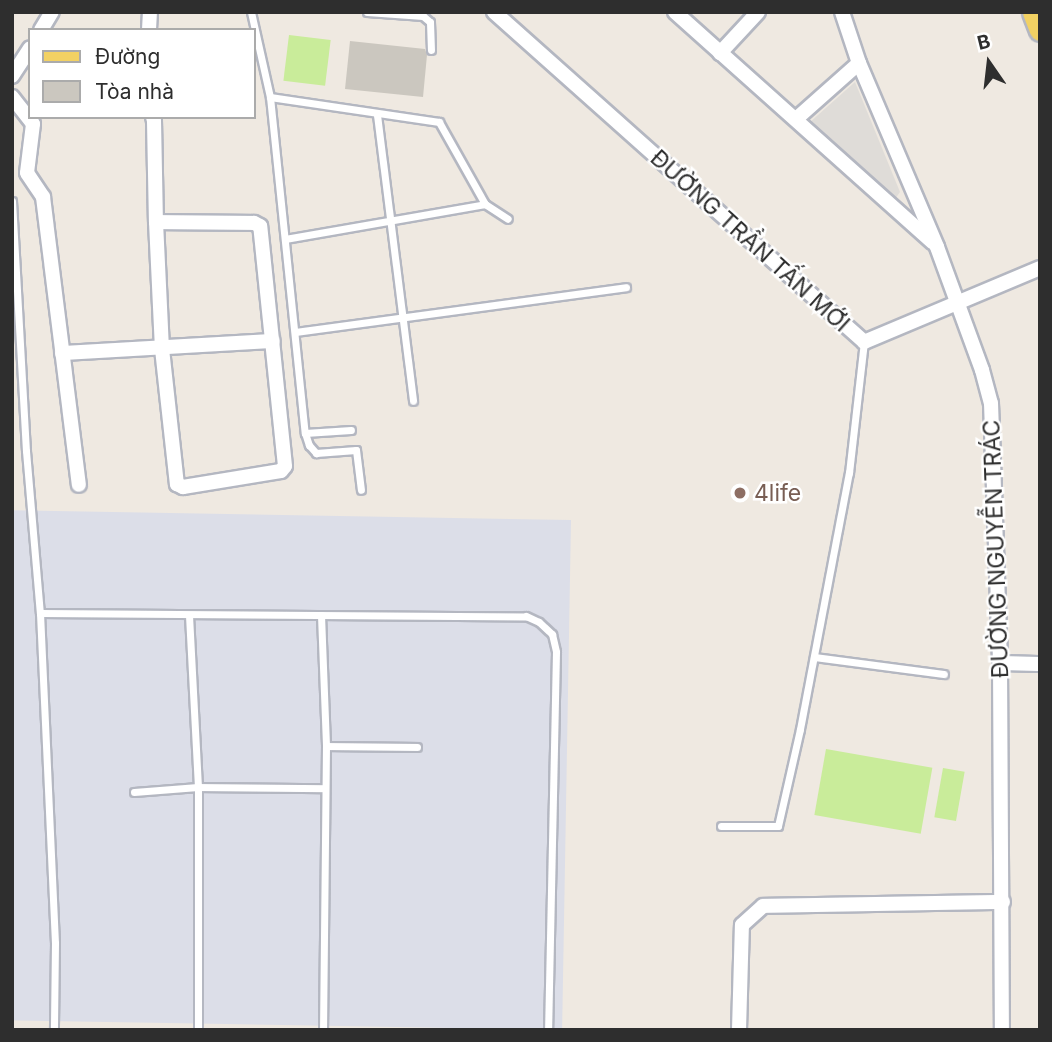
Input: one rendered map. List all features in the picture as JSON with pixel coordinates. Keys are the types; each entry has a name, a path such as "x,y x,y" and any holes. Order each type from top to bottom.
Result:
{"main road":[{"path":"1033,12 1040,30"}],"street":[{"path":"42,28 52,12"},
{"name":"ĐƯỜNG TRẦN TẤN MỚI","path":"495,12 864,342 1040,268"},
{"path":"675,12 937,247"},
{"path":"720,53 758,12"},
{"name":"ĐƯỜNG NGUYỄN TRÁC","path":"842,12 859,64 937,247 991,403 1000,663 1002,1030"},
{"path":"12,76 28,51"},
{"path":"796,120 859,64"},
{"path":"12,97 28,118"},
{"path":"29,119 33,124 27,173 43,197 79,485"},
{"path":"153,119 156,222 162,349 180,487 281,471 285,466 260,226 254,223 156,222"},
{"path":"62,353 273,341"},
{"path":"1000,663 1040,664"},
{"path":"739,1030 742,925 763,906 1003,902"}],"lane":[{"path":"367,12 423,16 430,22 431,50"},
{"path":"256,34 270,97 305,433 309,445 316,453 356,450 361,490"},
{"path":"270,97 377,115 439,122 485,204 508,219"},
{"path":"377,115 412,401"},
{"path":"12,201 26,451 40,613 55,943 54,1030"},
{"path":"285,239 485,204"},
{"path":"295,332 626,287"},
{"path":"721,826 778,826 849,473 864,342"},
{"path":"305,433 351,430"},
{"path":"40,613 526,616 539,622 552,634 556,652 548,1030"},
{"path":"321,615 326,746 323,1030"},
{"path":"189,616 198,787 198,1030"},
{"path":"814,657 944,674"},
{"path":"326,746 416,747"},
{"path":"134,792 198,787 325,788"}],"shaded area":[{"path":"855,82 900,192 895,199 809,123"},
{"path":"12,510 571,520 562,1030 12,1020"}],"green space":[{"path":"289,35 331,40 325,86 283,81"},
{"path":"826,749 932,768 921,834 814,815"},
{"path":"943,768 965,772 956,821 934,817"}],"building":[{"path":"350,41 425,49 427,55 423,97 345,89"}],"place":[{"name":"4life","path":"740,493"}]}
